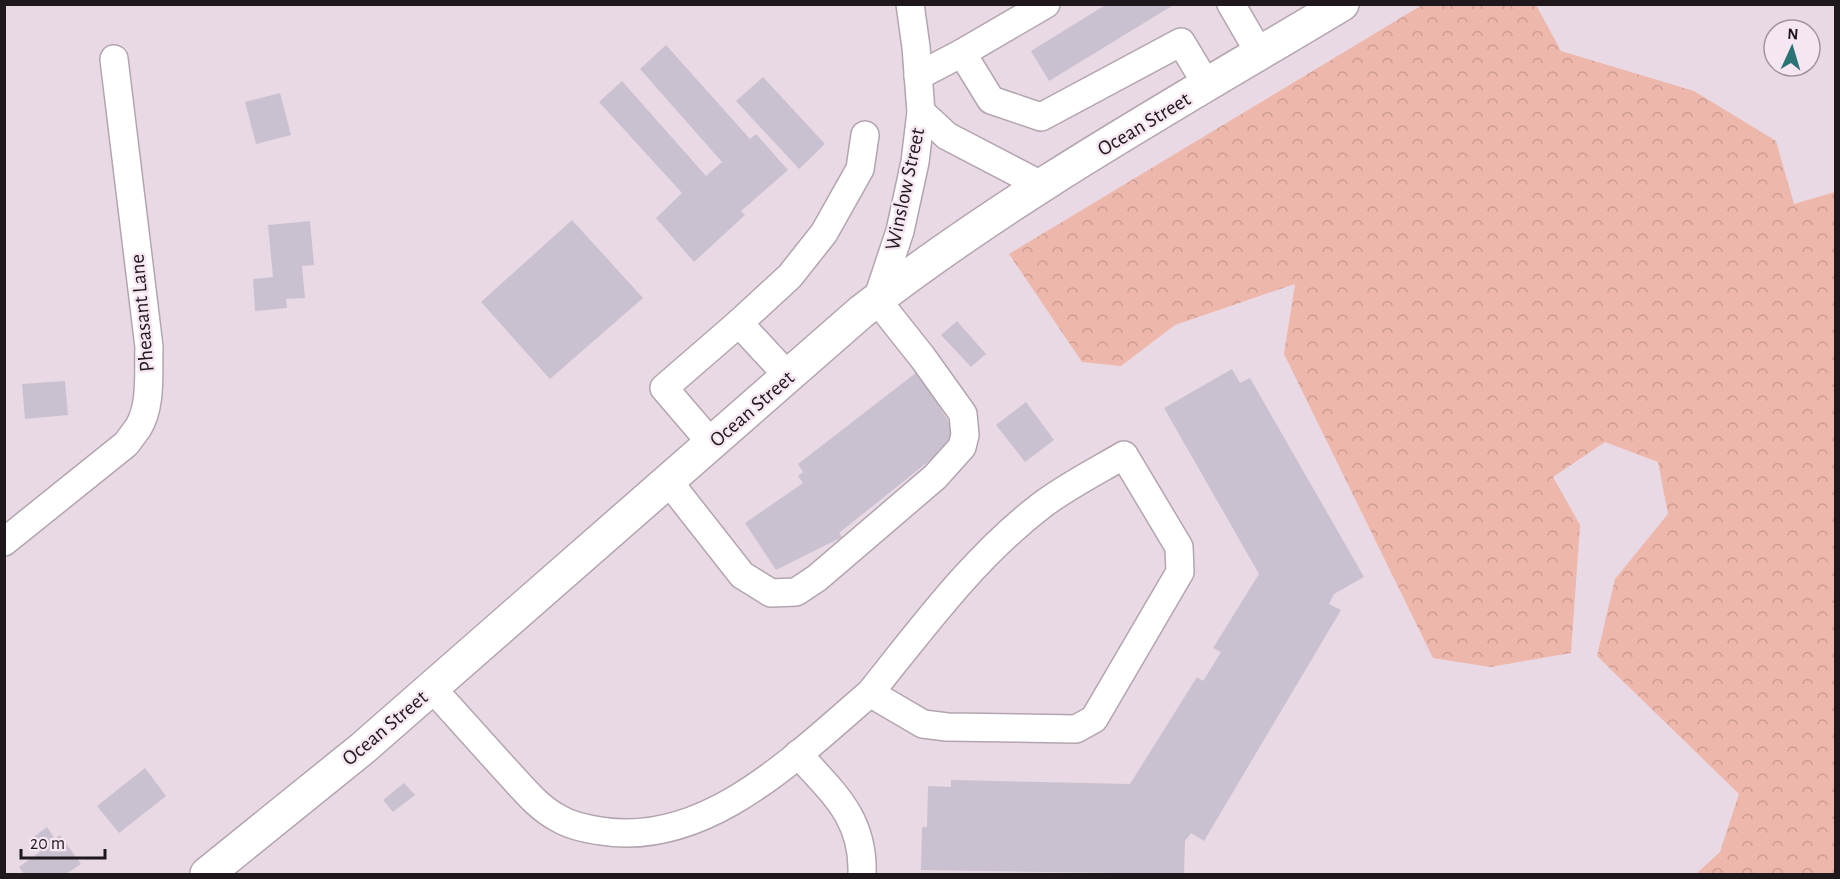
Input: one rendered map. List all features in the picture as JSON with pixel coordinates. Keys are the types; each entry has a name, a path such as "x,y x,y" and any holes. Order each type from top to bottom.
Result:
{"main road":[{"name":"Ocean Street","path":"207,874 363,748 877,300 991,218 1260,54 1329,8"}],"street":[{"name":"Winslow Street","path":"877,300 900,231 915,162 921,112 910,4"},
{"path":"918,76 1046,4"},
{"path":"1231,4 1260,54"},
{"path":"962,53 991,100 1041,117 1181,42 1207,86"},
{"name":"Pheasant Lane","path":"4,542 126,444 138,427 145,408 149,347 114,59"},
{"name":"Winslow Street","path":"921,112 947,136 1043,186"},
{"path":"712,444 664,388 790,276 825,234 861,169 865,135"},
{"path":"669,482 742,575 771,593 796,592 817,578 935,477 962,447 965,435 963,414 924,358 877,300"},
{"path":"739,323 788,376"},
{"path":"432,688 535,801 558,818 585,829 621,834 662,830 703,817 772,776 870,693 956,586 1003,539 1043,504 1124,455 1179,548 1180,572 1094,719 1076,729 947,728 924,724 870,693"},
{"path":"798,754 846,809 858,834 862,874"}],"green space":[{"path":"1422,5 1536,5 1561,51 1694,91 1776,141 1794,204 1835,192 1835,874 1696,874 1720,852 1739,794 1597,656 1615,579 1668,514 1658,462 1605,442 1553,477 1580,525 1571,653 1490,667 1433,658 1284,354 1295,284 1175,325 1121,366 1082,362 1009,254"}],"building":[{"path":"1107,4 1175,4 1049,81 1031,51"},
{"path":"666,45 750,139 756,134 788,170 741,211 745,215 694,262 656,218 682,193 599,102 622,81 706,176 722,162 640,69"},
{"path":"763,77 825,144 799,169 736,101"},
{"path":"280,93 291,135 256,144 245,102"},
{"path":"572,220 643,298 550,379 481,302"},
{"path":"310,221 314,265 302,266 305,298 286,299 287,308 255,311 253,279 273,277 268,225"},
{"path":"957,321 986,354 971,367 941,335"},
{"path":"1232,369 1240,383 1250,378 1364,577 1334,594 1329,604 1341,610 1204,841 1191,833 1185,841 1184,874 921,870 922,827 927,827 928,786 951,787 951,780 1130,784 1197,677 1203,681 1221,652 1213,648 1259,574 1164,408"},
{"path":"917,372 952,427 949,445 839,533 842,537 776,570 745,523 803,483 798,476 803,472 798,464"},
{"path":"65,381 68,415 25,419 22,384"},
{"path":"1026,402 1054,440 1025,462 996,425"},
{"path":"145,768 166,796 119,833 97,806"},
{"path":"404,783 415,795 393,812 383,800"},
{"path":"47,827 55,839 60,835 81,864 66,874 24,874 19,867 40,852 31,839"}]}
